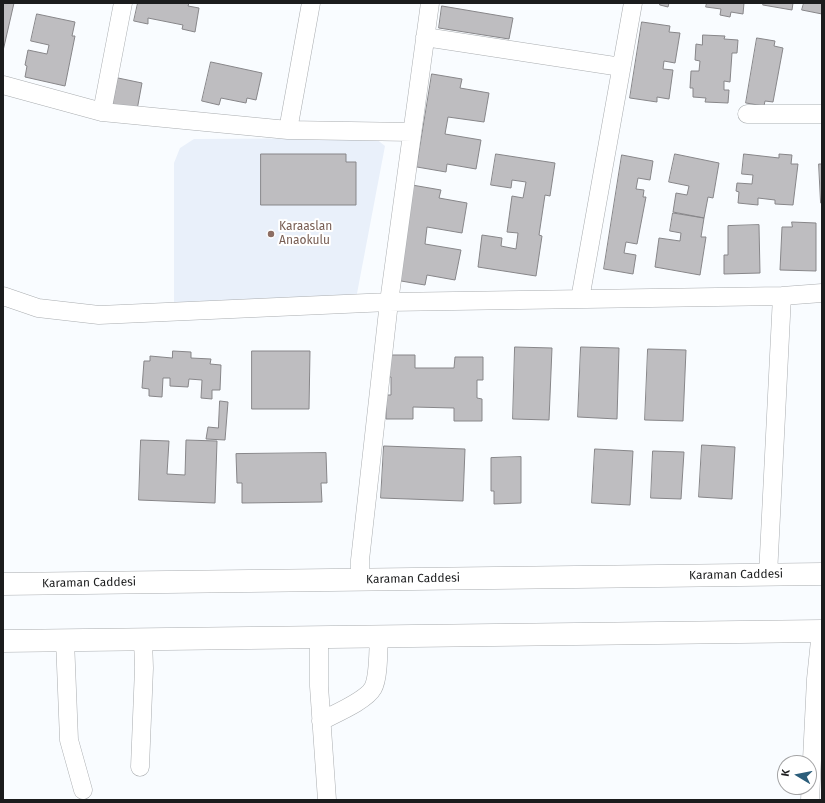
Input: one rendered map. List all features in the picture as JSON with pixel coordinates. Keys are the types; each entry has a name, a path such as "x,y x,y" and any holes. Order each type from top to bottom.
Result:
{"highway":[{"name":"Karaman Caddesi","path":"3,584 822,574"},
{"path":"3,640 822,631"}],"street":[{"path":"102,112 123,3"},
{"path":"288,130 311,3"},
{"path":"360,580 360,560 389,302 430,3"},
{"path":"580,299 633,3"},
{"path":"425,36 621,67"},
{"path":"3,85 102,112 288,130 412,132"},
{"path":"746,114 822,114"},
{"path":"3,296 38,308 99,315 389,302 782,296 822,293"},
{"path":"768,575 782,296"},
{"path":"810,800 816,679 822,631"},
{"path":"321,721 365,697 373,688 377,670 379,636"},
{"path":"319,637 321,721 327,800"},
{"path":"140,767 144,668 143,639"},
{"path":"65,640 69,740 83,790"}],"shaded area":[{"name":"Karaaslan Anaokulu","path":"375,138 385,146 355,304 174,304 174,163 180,148 194,139"}],"building":[{"path":"3,3 14,3 3,51"},
{"path":"138,3 189,3 188,6 199,8 195,32 182,29 183,25 148,18 148,24 134,21"},
{"path":"660,3 669,3 668,7 660,5"},
{"path":"707,3 744,3 743,14 731,12 730,17 720,15 721,9 706,7"},
{"path":"764,3 793,3 792,10 763,5"},
{"path":"804,3 822,3 822,14 802,10"},
{"path":"442,6 513,18 509,39 439,28"},
{"path":"37,14 75,22 72,36 75,36 65,86 25,77 27,66 25,65 28,50 47,54 49,45 31,41"},
{"path":"642,22 670,26 669,32 680,33 675,63 664,61 663,69 673,70 669,99 657,97 657,102 630,98"},
{"path":"703,35 725,36 724,39 738,40 737,53 732,53 730,82 724,81 724,90 729,90 728,103 705,102 706,98 693,97 693,88 690,88 691,71 699,71 700,61 695,60 696,44 702,45"},
{"path":"757,38 775,41 774,46 783,48 773,102 765,101 764,106 746,103"},
{"path":"211,62 262,73 256,100 247,98 246,103 221,98 219,105 202,101"},
{"path":"432,74 462,79 460,88 489,93 484,122 448,117 445,134 481,140 476,169 447,164 446,172 417,167"},
{"path":"118,78 142,83 137,110 113,105"},
{"path":"261,154 346,154 346,162 356,162 356,205 261,205"},
{"path":"496,154 555,163 550,196 545,195 539,235 542,236 536,276 478,267 482,235 502,238 501,246 516,249 518,233 507,232 512,196 523,198 526,182 512,180 511,188 491,185"},
{"path":"675,154 719,163 713,198 708,197 704,218 673,212 676,193 687,195 689,186 669,182"},
{"path":"744,154 779,158 779,154 792,155 791,164 798,164 793,205 775,204 775,200 758,198 758,205 738,203 739,192 736,191 737,183 752,184 753,175 742,174"},
{"path":"622,155 653,161 650,180 638,178 636,189 644,190 643,197 646,197 637,244 626,242 624,253 636,255 633,274 604,269"},
{"path":"819,164 822,164 822,203 821,203"},
{"path":"412,185 441,190 439,198 467,203 462,233 427,227 425,244 461,250 455,280 427,275 425,285 395,280"},
{"path":"673,213 704,218 701,237 706,237 700,275 655,267 659,238 680,241 681,233 670,231"},
{"path":"792,222 816,223 816,271 780,270 782,227 792,227"},
{"path":"759,225 760,273 724,274 724,255 728,255 728,226"},
{"path":"515,347 552,348 549,420 513,419"},
{"path":"581,347 619,348 617,419 578,417"},
{"path":"648,349 686,350 683,421 645,420"},
{"path":"173,351 191,352 191,358 211,359 210,364 221,365 220,390 212,390 212,399 201,398 202,380 189,379 188,387 170,386 170,378 163,378 162,397 149,396 149,389 142,388 144,361 150,361 150,356 172,358"},
{"path":"252,351 310,351 309,409 252,409"},
{"path":"386,355 415,355 415,368 454,368 455,357 483,357 483,380 477,380 477,398 482,399 482,421 454,421 454,408 413,407 413,419 386,419 386,395 391,395 391,377 387,377"},
{"path":"220,401 228,402 225,440 206,439 208,427 218,428"},
{"path":"141,440 169,441 167,474 185,475 186,440 217,441 215,503 139,500"},
{"path":"702,445 735,447 732,499 699,497"},
{"path":"384,446 465,449 463,501 381,498"},
{"path":"595,449 633,451 630,505 592,503"},
{"path":"653,451 684,452 681,499 651,498"},
{"path":"326,453 327,483 321,483 322,502 242,503 242,483 237,483 236,454"},
{"path":"521,457 521,503 494,504 494,491 491,491 491,458"}],"place":[{"name":"Karaaslan Anaokulu","path":"271,234"}]}
